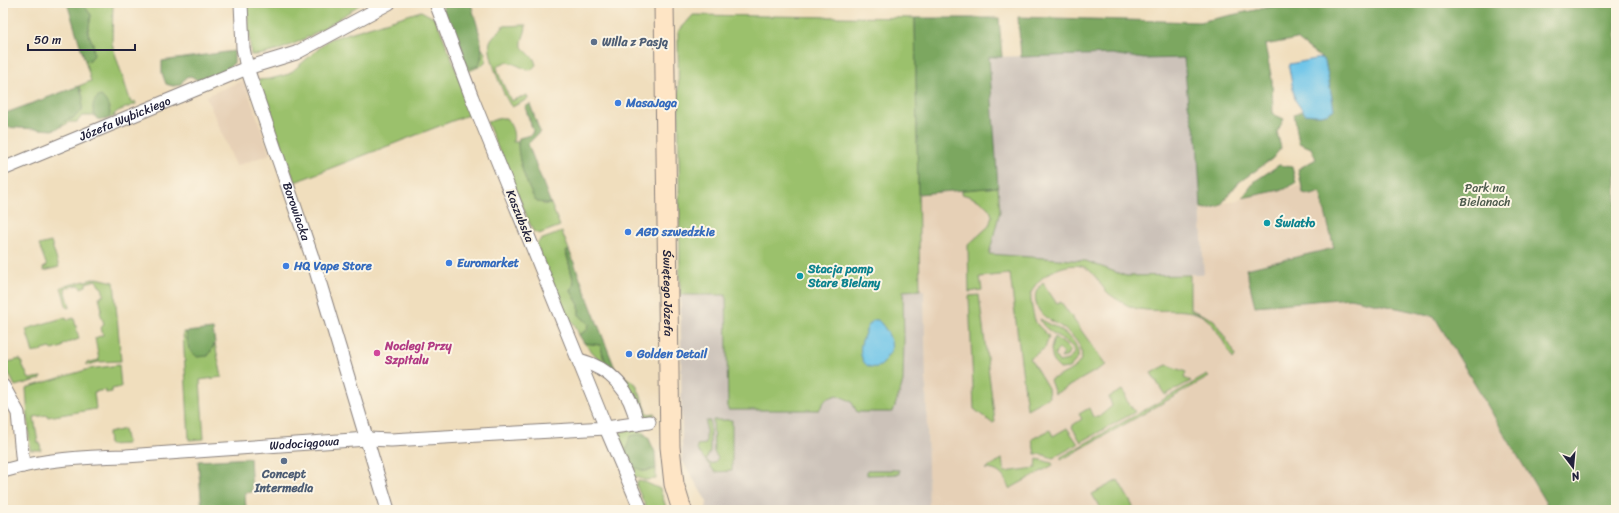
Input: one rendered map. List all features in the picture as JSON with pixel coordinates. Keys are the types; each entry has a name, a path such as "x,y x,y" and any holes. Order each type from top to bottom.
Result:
{"street":[{"name":"Borowiacka","path":"241,3 243,48 247,68 311,254 388,510"},
{"name":"Józefa Wybickiego","path":"3,169 247,68 296,53 389,3"},
{"name":"Kaszubska","path":"436,3 472,98 606,428 641,510"},
{"name":"Świętego Józefa","path":"664,3 670,447 674,484 682,510"},
{"name":"Wodociągowa","path":"3,471 23,466 92,457 126,456 367,439 391,440 606,428 643,423 621,386 599,369 579,360"},
{"path":"3,386 18,413 23,466"}],"shaded area":[{"name":"Stacja pomp Stare Bielany","path":"693,15 915,18 920,290 924,290 929,510 706,510 707,502 682,460 678,32"},
{"path":"1112,54 1144,59 1184,58 1188,104 1197,140 1204,274 1126,276 1086,261 989,254 991,240 1000,211 989,57"},
{"path":"244,80 270,154 236,166 206,96"},
{"path":"1318,182 1334,248 1246,269 1344,286 1434,316 1550,510 929,510 925,318 924,291 920,290 918,194 998,187 1000,211 1086,261 1126,276 1190,275 1204,274 1201,208"}],"green space":[{"path":"67,3 82,3 91,15 88,33 93,44 94,55 90,60 85,61"},
{"path":"82,3 113,3 112,44 131,103 135,101 136,104 118,111 113,115 116,116 105,120 93,109 95,116 82,116 77,122 70,122 59,128 65,121 73,118 82,91 79,86 91,81 85,61 90,60 93,44 88,33 91,15"},
{"path":"246,3 362,3 324,28 294,44 264,54 251,55"},
{"path":"443,3 471,3 481,43 482,51 479,65 469,69 461,45 447,20 443,9"},
{"name":"Park na Bielanach","path":"1288,3 1616,3 1616,510 1550,510 1434,316 1350,298 1255,306 1246,269 1334,248 1320,192 1312,195 1303,193 1298,169 1316,159 1311,148 1299,143 1294,114 1302,111 1305,114 1320,115 1331,112 1334,109 1325,61 1297,39 1265,45 1272,80 1273,114 1284,119 1277,132 1281,148 1272,159 1238,183 1220,206 1207,209 1201,208 1197,140 1188,104 1184,58 1144,59 1112,54 1021,57 1018,17 1199,22"},
{"path":"421,11 436,19 473,113 295,182 257,80 270,79 289,74 330,39"},
{"name":"Stacja pomp Stare Bielany","path":"693,15 915,18 920,290 903,291 903,382 893,412 857,412 851,401 837,395 826,399 819,410 728,410 726,295 680,295 678,32"},
{"path":"915,18 999,18 1002,57 989,57 998,187 918,194"},
{"path":"526,25 522,47 534,59 536,65 531,70 510,63 497,66 501,80 511,101 527,95 528,99 512,107 505,96 493,65 490,42 503,28 502,26"},
{"path":"450,29 460,44 465,62 482,58 481,47 485,53 486,61 481,66 467,72"},
{"path":"234,51 234,63 225,70 199,81 191,76 186,77 180,85 173,86 166,84 162,73 162,61"},
{"path":"79,86 83,97 82,111 73,118 65,121 59,128 53,130 3,127 3,114"},
{"path":"101,96 106,102 110,115 105,120 97,119 93,109 95,100"},
{"path":"530,104 540,132 528,144 551,204 537,202 533,197 526,181 518,152 519,138 531,135 533,131 525,107"},
{"path":"506,118 510,124 514,139 513,142 518,142 520,161 543,204 551,204 560,226 539,234 533,231 487,122"},
{"path":"1279,165 1292,167 1296,183 1285,189 1242,198 1255,181"},
{"path":"998,187 1000,211 989,254 1086,261 1126,276 1190,275 1190,309 1214,320 1233,350 1235,356 1233,359 1217,331 1204,317 1187,311 1148,310 1129,306 1108,293 1093,274 1085,267 1074,265 1067,266 1059,268 1045,276 1034,287 1031,294 1032,307 1036,322 1049,337 1045,348 1030,358 1048,388 1049,397 1027,409 1010,274 980,277 982,290 969,292 968,245 989,226 992,216 991,212 985,205 976,199 962,194 962,190"},
{"path":"562,232 569,250 566,252 574,283 571,291 579,305 579,315 589,324 587,330 579,335 575,325 568,319 536,244 540,240"},
{"path":"51,242 59,267 44,271 43,268 47,266 39,245"},
{"path":"569,250 616,371 612,373 608,370 600,345 584,343 579,335 587,330 589,324 579,315 579,305 571,291 574,283 566,251"},
{"path":"97,278 114,282 121,361 99,362 87,365 86,363 99,360 95,338 103,335 101,328 104,324 100,312 102,310 99,297 104,295 102,288 96,280 86,283 86,286 81,288 79,285 65,288 70,307 67,308 61,287"},
{"path":"1043,283 1057,304 1061,302 1106,365 1055,394 1050,380 1075,367 1080,362 1082,357 1080,346 1072,336 1040,312 1035,296"},
{"path":"979,295 995,422 992,423 974,409 969,296"},
{"path":"66,317 67,320 74,318 79,339 64,344 62,347 53,350 50,348 33,353 26,329"},
{"path":"1040,319 1059,329 1075,344 1078,351 1078,358 1069,368 1060,369 1053,362 1051,349 1054,337 1070,350 1066,357 1061,358 1064,353 1059,349 1056,352 1055,356 1059,362 1068,360 1074,353 1073,348 1045,327"},
{"path":"213,329 215,343 208,356 197,357 189,349 186,332"},
{"path":"183,332 186,332 189,349 208,356 215,344 222,377 200,380 204,439 189,440"},
{"path":"584,343 600,345 603,357 612,373 616,371 636,384 648,414 655,413 653,417 641,419 598,358"},
{"path":"20,359 29,379 41,377 41,379 15,386 4,363"},
{"path":"119,365 121,387 112,389 112,392 106,393 105,390 94,392 96,409 48,417 47,415 34,417 38,443 40,443 41,450 30,450 26,388 89,369"},
{"path":"1167,365 1186,372 1184,378 1191,381 1165,395 1151,373"},
{"path":"1207,375 1209,377 1061,460 1061,457"},
{"path":"1122,390 1126,396 1125,398 1135,412 1081,442 1072,427 1082,419 1079,414 1089,408 1093,417 1099,417 1112,406 1109,397"},
{"path":"713,420 732,420 732,471 715,472 697,450 697,445 706,444 706,421 710,421 710,452 706,459 710,464 714,463 718,458 714,452"},
{"path":"1067,428 1078,444 1053,458 1041,454 1035,454 1032,439 1050,430 1053,436"},
{"path":"124,429 127,444 109,445 108,433"},
{"path":"626,430 642,431 648,437 641,434 645,471 656,469 656,479 645,480 632,476 620,446 619,433"},
{"path":"641,434 648,437 655,452 656,469 645,471 630,466 626,452 630,436"},
{"path":"250,458 252,492 245,493 246,510 202,510 198,461"},
{"path":"1002,459 1004,472 1036,468 1037,459 1052,463 1053,465 1009,489 1006,480 1001,474 994,470 985,469"},
{"path":"867,470 899,470 899,474 867,475"},
{"path":"1118,480 1135,510 1101,510 1092,494"},
{"path":"638,481 645,482 660,489 667,510 647,510 636,485"}],"water":[{"path":"1321,58 1325,61 1334,109 1331,112 1324,114 1305,114 1295,100 1289,68 1290,64"},
{"path":"874,320 878,320 886,330 892,347 883,364 879,367 868,366 862,359 861,355 861,345 866,329"}],"place":[{"name":"Willa z Pasją","path":"594,42"},
{"name":"MasaJaga","path":"618,103"},
{"name":"Światło","path":"1267,223"},
{"name":"AGD szwedzkie","path":"628,232"},
{"name":"Euromarket","path":"449,263"},
{"name":"HQ Vape Store","path":"286,266"},
{"name":"Stacja pomp Stare Bielany","path":"800,276"},
{"name":"Noclegi Przy Szpitalu","path":"377,353"},
{"name":"Golden Detail","path":"629,354"},
{"name":"Concept Intermedia","path":"284,461"}]}
